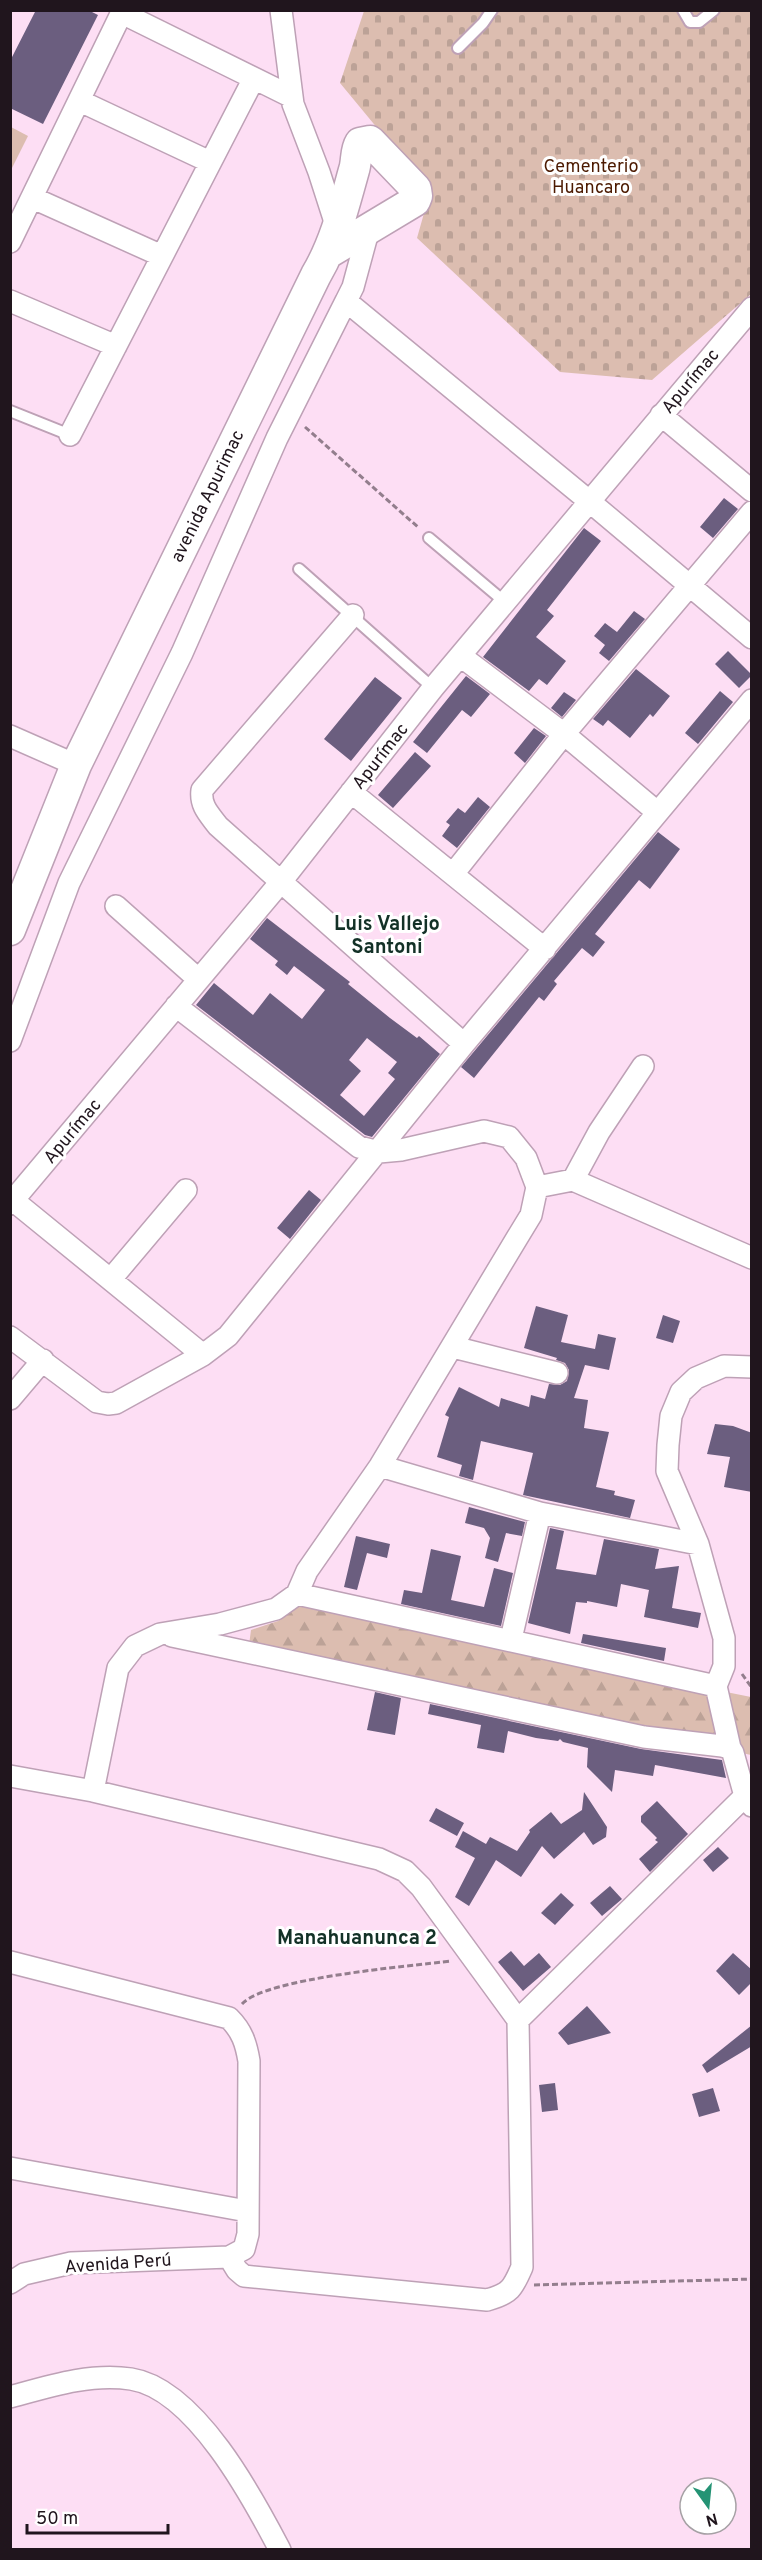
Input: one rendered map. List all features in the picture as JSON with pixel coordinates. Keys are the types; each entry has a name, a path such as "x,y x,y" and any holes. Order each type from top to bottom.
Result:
{"street":[{"path":"281,10 292,97 319,172 333,240 369,228"},
{"path":"10,242 122,12 253,80 292,97"},
{"path":"70,435 253,80"},
{"path":"80,101 210,162"},
{"name":"avenida Apurimac","path":"10,930 76,765 333,240 355,166 357,148 365,141 370,141 380,148 416,189 417,195 415,201 369,228"},
{"path":"33,198 162,256"},
{"path":"10,1041 69,883 182,653 277,438 353,287 369,228"},
{"path":"10,301 116,346"},
{"path":"346,301 752,638"},
{"name":"Apurímac","path":"12,1203 280,883 433,688 462,657 589,501 752,308"},
{"path":"662,415 752,491"},
{"path":"453,874 564,734 752,512"},
{"path":"353,615 202,789 201,799 203,806 218,826 464,1044"},
{"path":"462,657 564,734 657,812"},
{"path":"10,1337 97,1402 108,1404 116,1403 203,1355 228,1336 464,1044 752,700"},
{"path":"10,736 76,765"},
{"path":"351,792 545,949"},
{"path":"116,906 198,979"},
{"path":"93,1791 118,1668 135,1646 160,1634 220,1624 276,1609 297,1594 307,1571 380,1466 531,1215 537,1187 525,1158 509,1137 484,1131 401,1150 379,1152 359,1147 176,1006"},
{"path":"573,1180 599,1132 643,1066"},
{"path":"537,1187 573,1180 752,1258"},
{"path":"111,1279 186,1190"},
{"path":"12,1203 111,1279 203,1355"},
{"path":"453,1347 557,1374"},
{"path":"10,1399 43,1360"},
{"path":"518,2020 748,1801 730,1748 716,1686 724,1666 724,1638 698,1544 668,1471 671,1416 681,1392 696,1378 724,1366 752,1367"},
{"path":"380,1466 540,1513 698,1544"},
{"path":"511,1639 540,1513"},
{"path":"297,1594 511,1639 716,1686"},
{"path":"160,1634 644,1737 730,1748"},
{"path":"10,1776 93,1791 387,1863 405,1871 421,1887 518,2020 522,2267 514,2286 503,2295 487,2300 244,2276 229,2257 244,2249 248,2234 249,2061 246,2042 239,2028 229,2018 10,1962"},
{"path":"10,2168 247,2211"},
{"name":"Avenida Perú","path":"10,2283 24,2274 70,2263 229,2257"},
{"path":"10,2397 67,2382 102,2377 133,2379 158,2389 183,2408 204,2429 252,2496 280,2550"}],"lane":[{"path":"458,48 483,23 492,10"},
{"path":"683,10 690,22 699,22 714,10"},
{"path":"10,411 70,435"},
{"path":"429,537 506,603"},
{"path":"299,569 433,688"}],"path":[{"path":"290,415 429,537"},
{"path":"229,2018 246,1999 284,1986 332,1976 473,1958"},
{"path":"514,2286 752,2279"}],"green space":[{"name":"Cementerio Huancaro","path":"364,11 751,11 751,294 652,380 560,372 417,238 430,192 340,83"},
{"path":"11,127 28,136 11,170"},
{"path":"298,1606 751,1697 751,1755 249,1645 251,1630 278,1621"}],"building":[{"path":"36,10 88,10 98,15 43,124 10,108 10,61"},
{"path":"724,498 738,509 713,538 700,527"},
{"path":"584,528 601,541 547,610 554,616 536,637 566,661 547,685 539,679 529,691 483,657"},
{"path":"634,611 645,619 609,661 599,653 605,645 594,636 605,623 617,632"},
{"path":"728,651 752,675 739,688 715,664"},
{"path":"636,669 670,696 653,717 650,714 630,738 608,720 603,726 593,719"},
{"path":"466,676 490,694 471,717 462,710 427,753 413,742"},
{"path":"375,677 402,698 351,761 324,739"},
{"path":"720,691 733,702 698,744 685,733"},
{"path":"564,692 576,700 562,717 551,708"},
{"path":"534,728 546,736 525,763 514,753"},
{"path":"415,752 431,766 393,808 378,795"},
{"path":"478,797 490,807 457,848 442,836 450,825 446,822 458,808 465,813"},
{"path":"658,832 680,849 650,889 639,880 595,934 605,942 593,957 582,948 554,981 557,984 544,1001 539,997 474,1078 461,1067"},
{"path":"267,918 350,982 348,984 390,1018 417,1038 419,1036 440,1054 372,1137 365,1135 196,1005 214,983 253,1015 270,993 302,1019 325,990 294,966 287,975 275,965 278,961 250,939","holes":["367,1038 397,1062 388,1073 395,1079 364,1116 340,1095 361,1071 349,1060"]},
{"path":"309,1190 321,1200 290,1239 277,1228"},
{"path":"536,1306 568,1315 561,1342 595,1349 598,1334 616,1338 609,1370 585,1365 574,1398 588,1400 584,1428 609,1432 596,1487 615,1491 614,1495 635,1500 630,1518 523,1495 533,1453 481,1441 473,1480 459,1476 462,1465 437,1457 449,1417 445,1415 459,1387 499,1407 501,1398 529,1407 531,1395 545,1399 549,1384 560,1385 567,1381 569,1370 565,1363 556,1360 557,1358 524,1348"},
{"path":"663,1315 680,1321 673,1343 656,1338"},
{"path":"715,1424 733,1426 752,1433 752,1492 724,1487 730,1457 707,1454"},
{"path":"469,1507 525,1522 522,1536 506,1533 498,1562 485,1558 490,1538 484,1528 465,1523"},
{"path":"550,1528 564,1531 556,1569 596,1575 604,1539 659,1549 655,1569 679,1566 672,1608 701,1613 698,1628 644,1617 649,1590 621,1584 617,1607 587,1601 587,1603 576,1602 570,1634 528,1623"},
{"path":"356,1536 390,1544 387,1558 367,1553 357,1590 344,1587"},
{"path":"431,1549 461,1556 451,1600 484,1607 494,1568 513,1573 501,1626 401,1604 404,1590 422,1593"},
{"path":"583,1634 666,1648 664,1661 581,1643"},
{"path":"375,1692 401,1698 395,1735 367,1730"},
{"path":"430,1704 641,1749 722,1760 726,1778 655,1765 653,1776 615,1770 612,1792 587,1767 588,1748 563,1742 560,1739 558,1741 536,1738 508,1731 504,1753 477,1748 481,1725 428,1714"},
{"path":"584,1792 607,1827 606,1837 593,1845 584,1832 554,1859 542,1846 521,1877 496,1860 469,1906 455,1897 475,1858 455,1847 463,1831 486,1844 490,1837 517,1851 530,1832 529,1830 551,1812 561,1824 582,1810"},
{"path":"657,1801 688,1834 650,1872 639,1859 658,1842 655,1840 657,1838 641,1822 641,1816"},
{"path":"436,1808 464,1823 457,1836 429,1821"},
{"path":"718,1847 729,1858 713,1872 703,1860"},
{"path":"610,1886 622,1899 602,1916 590,1903"},
{"path":"561,1893 574,1905 555,1925 541,1913"},
{"path":"511,1951 524,1966 539,1953 551,1967 523,1991 498,1962"},
{"path":"733,1953 752,1970 752,1982 739,1995 716,1971"},
{"path":"587,2006 611,2033 568,2045 558,2033"},
{"path":"752,2025 752,2046 707,2073 702,2065"},
{"path":"555,2083 558,2110 542,2112 539,2085"},
{"path":"713,2088 720,2111 699,2117 692,2094"}],"district":[{"name":"Luis Vallejo Santoni","path":"387,934"},
{"name":"Manahuanunca 2","path":"357,1937"}]}
